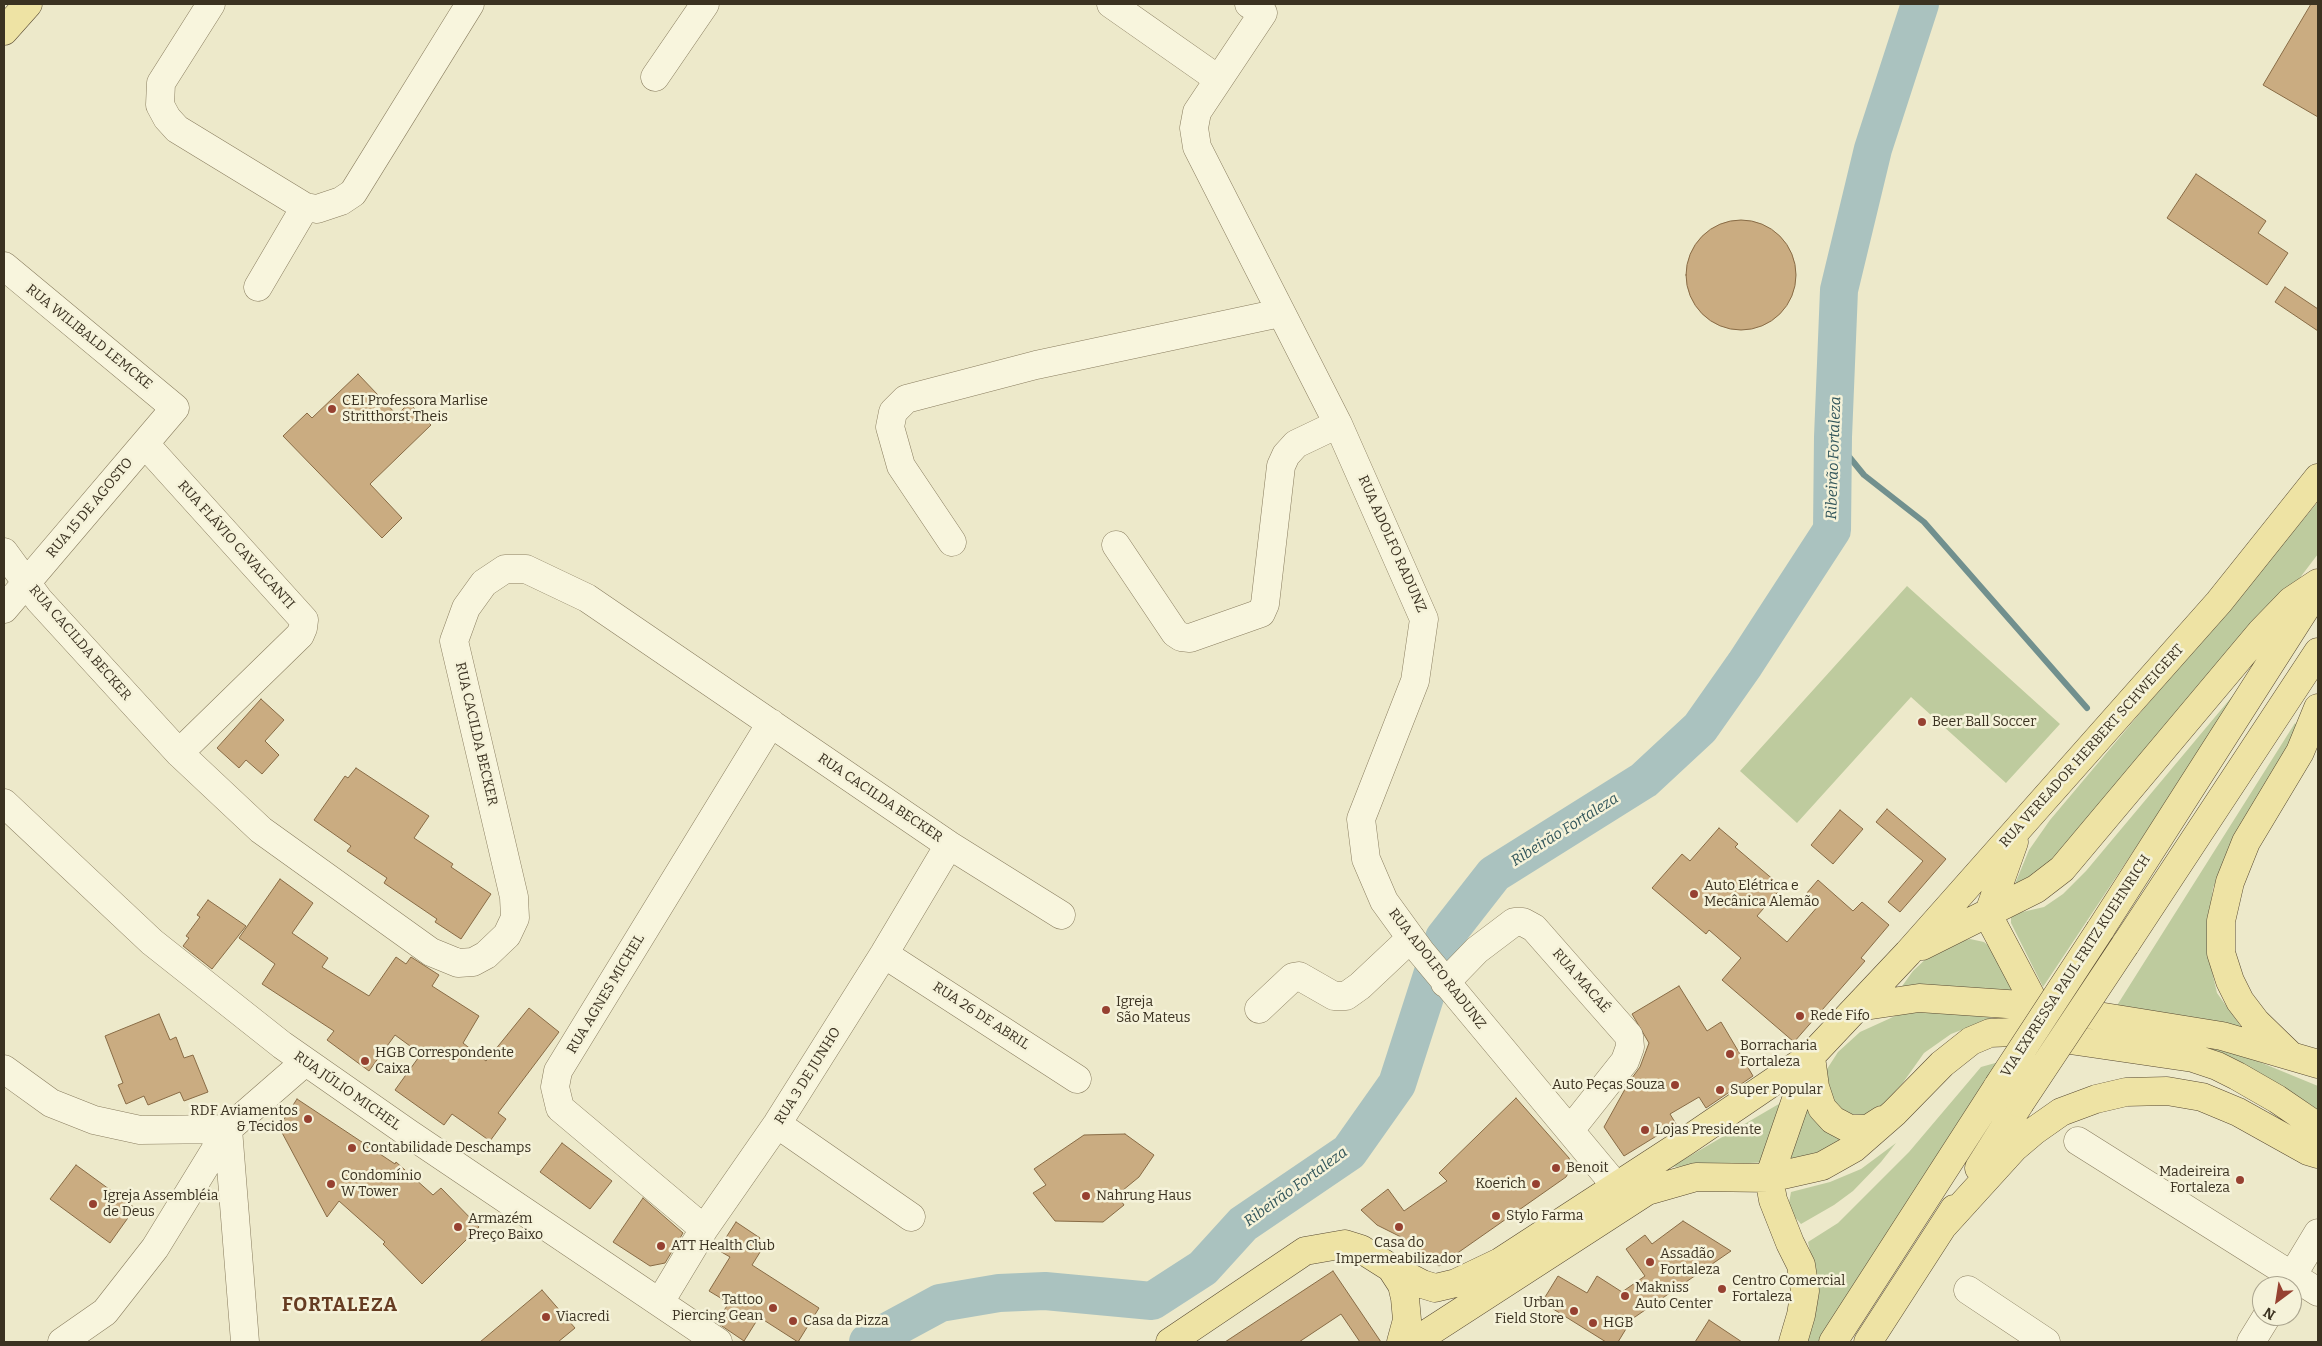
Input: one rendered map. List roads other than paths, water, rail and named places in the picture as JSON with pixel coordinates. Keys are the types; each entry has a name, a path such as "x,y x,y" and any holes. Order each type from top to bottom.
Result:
{"main road":[{"path":"4,31 28,4"},
{"name":"RUA VEREADOR HERBERT SCHWEIGERT","path":"1811,1056 1908,953 2219,602 2318,478"},
{"path":"1908,953 1969,921 1988,915 2036,889 2062,869 2261,632 2291,601 2318,583"},
{"name":"VIA EXPRESSA PAUL FRITZ KUEHNRICH","path":"1833,1342 2318,589"},
{"name":"VIA EXPRESSA PAUL FRITZ KUEHNRICH","path":"1868,1342 2020,1103 2318,652"},
{"path":"2307,1062 2275,1042 2240,1001 2230,981 2221,953 2221,921 2230,882 2246,842 2300,752 2318,708"},
{"path":"2020,826 1988,915 2036,1006"},
{"path":"1858,1007 1918,998 2036,1006 2222,1036 2307,1062"},
{"path":"1414,1342 1647,1191 1696,1177 1769,1178 1822,1166 1854,1148 1894,1113 1942,1064 1971,1041 1990,1033 2015,1032 2193,1058 2217,1066 2277,1098 2318,1127"},
{"path":"1811,1056 1816,1087 1822,1108 1833,1120 1850,1129 1868,1129 1894,1113"},
{"path":"1792,1342 1802,1315 1805,1292 1801,1265 1779,1216 1769,1178 1811,1056"},
{"path":"1170,1342 1305,1250 1345,1244 1362,1249 1391,1268 1422,1284 1435,1288 1456,1283 1500,1262 1686,1142 1811,1056"},
{"path":"1944,1225 2014,1148 2034,1130 2061,1112 2096,1099 2126,1092 2167,1091 2202,1097 2238,1112 2308,1151 2318,1154"},
{"path":"1391,1268 1402,1285 1405,1298 1407,1320 1401,1342"}],"street":[{"path":"211,4 161,83 160,105 167,118 177,129 305,207 317,209 341,201 353,193 470,4"},
{"path":"654,77 705,4"},
{"path":"1111,4 1218,79"},
{"name":"RUA ADOLFO RADUNZ","path":"1256,8 1218,79 1197,112 1194,128 1197,147 1338,424 1424,619 1423,639 1415,681 1362,819 1366,859 1384,901 1416,945 1443,980 1571,1129 1616,1186"},
{"path":"258,287 305,207"},
{"name":"RUA WILIBALD LEMCKE","path":"4,266 175,408"},
{"path":"952,542 901,466 890,426 893,412 906,399 1036,365 1280,313"},
{"name":"RUA 15 DE AGOSTO","path":"4,609 175,408"},
{"path":"1116,546 1175,633 1181,637 1190,638 1260,613 1266,604 1281,466 1286,455 1296,444 1338,424"},
{"name":"RUA FLÁVIO CAVALCANTI","path":"145,444 304,620 300,635 179,753"},
{"name":"RUA CACILDA BECKER","path":"4,552 39,600 179,753 261,830 431,952 458,963 472,962 486,955 507,935 515,918 514,897 454,641 466,608 484,583 505,569 526,569 587,598 949,845 1062,915"},
{"name":"RUA AGNES MICHEL","path":"704,1229 560,1108 555,1087 558,1071 771,723"},
{"path":"2300,752 2318,725"},
{"name":"RUA JÚLIO MICHEL","path":"4,803 152,942 305,1062 718,1342"},
{"name":"RUA 3 DE JUNHO","path":"660,1302 704,1229 777,1124 884,954 949,845"},
{"name":"RUA MACAÉ","path":"1443,980 1477,950 1514,922 1523,922 1534,928 1629,1036 1630,1047 1625,1061 1571,1129"},
{"path":"1259,1009 1293,977 1299,976 1334,996 1346,996 1416,945"},
{"name":"RUA 26 DE ABRIL","path":"884,954 1077,1079"},
{"path":"62,1342 105,1312 155,1248 228,1129 305,1062"},
{"path":"4,1069 51,1103 94,1120 140,1130 228,1129"},
{"path":"777,1124 911,1217"},
{"path":"228,1129 245,1342"},
{"path":"2078,1141 2283,1276"},
{"path":"2291,1276 2318,1233"},
{"path":"2302,1285 2318,1292"},
{"path":"1968,1290 2046,1342"},
{"path":"2251,1342 2261,1326"}],"waterway":[{"name":"Ribeirão Fortaleza","path":"868,1342 940,1303 999,1293 1045,1291 1152,1301 1203,1268 1243,1224 1349,1152 1397,1084 1444,938 1494,874 1644,780 1700,728 1745,664 1832,530 1833,437 1839,290 1873,149 1920,4"},
{"path":"1833,437 1864,475 1924,522 2087,708"}],"place":[{"name":"CEI Professora Marlise Stritthorst Theis","path":"332,409"},
{"name":"Beer Ball Soccer","path":"1922,722"},
{"name":"Auto Elétrica e Mecânica Alemão","path":"1694,894"},
{"name":"Igreja São Mateus","path":"1106,1010"},
{"name":"Rede Fifo","path":"1800,1016"},
{"name":"Borracharia Fortaleza","path":"1730,1054"},
{"name":"HGB Correspondente Caixa","path":"365,1061"},
{"name":"Auto Peças Souza","path":"1675,1085"},
{"name":"Super Popular","path":"1720,1090"},
{"name":"RDF Aviamentos & Tecidos","path":"308,1119"},
{"name":"Lojas Presidente","path":"1645,1130"},
{"name":"Contabilidade Deschamps","path":"352,1148"},
{"name":"Benoit","path":"1556,1168"},
{"name":"Madeireira Fortaleza","path":"2240,1180"},
{"name":"Condomínio W Tower","path":"331,1184"},
{"name":"Koerich","path":"1536,1184"},
{"name":"Nahrung Haus","path":"1086,1196"},
{"name":"Igreja Assembléia de Deus","path":"93,1204"},
{"name":"Stylo Farma","path":"1496,1216"},
{"name":"Armazém Preço Baixo","path":"458,1227"},
{"name":"Casa do Impermeabilizador","path":"1399,1227"},
{"name":"ATT Health Club","path":"661,1246"},
{"name":"Assadão Fortaleza","path":"1650,1262"},
{"name":"Centro Comercial Fortaleza","path":"1722,1289"},
{"name":"Makniss Auto Center","path":"1625,1296"},
{"name":"Tattoo Piercing Gean","path":"773,1308"},
{"name":"Urban Field Store","path":"1574,1311"},
{"name":"Viacredi","path":"546,1317"},
{"name":"Casa da Pizza","path":"793,1321"},
{"name":"HGB","path":"1593,1323"}],"district":[{"name":"FORTALEZA","path":"340,1306"}]}
